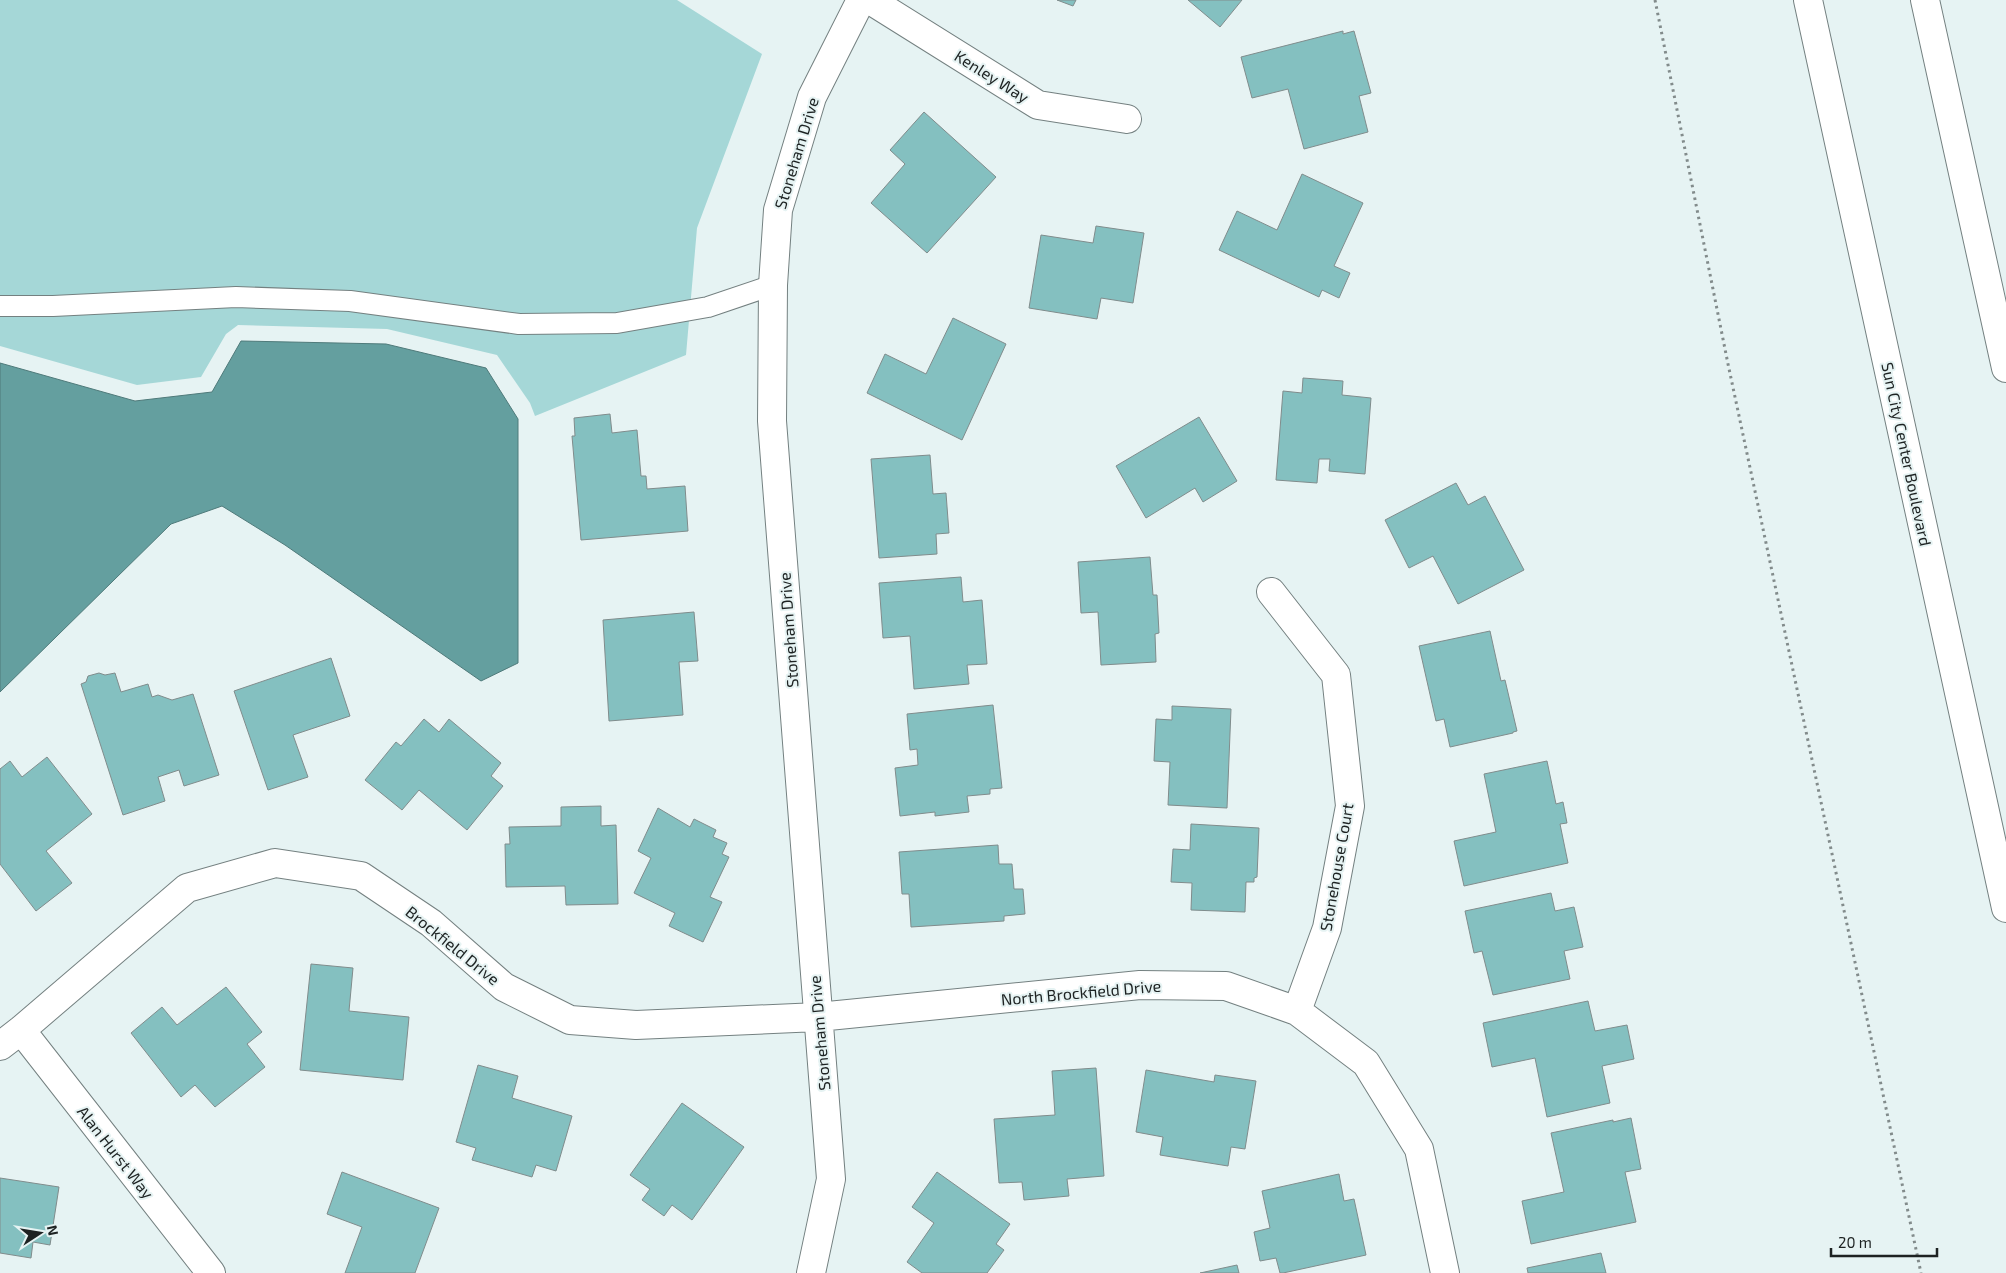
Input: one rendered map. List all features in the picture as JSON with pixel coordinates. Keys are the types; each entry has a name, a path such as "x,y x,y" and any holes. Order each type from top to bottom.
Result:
{"street":[{"name":"Stoneham Drive","path":"811,1273 831,1179 772,421 773,285 778,210 812,97 861,0"},
{"name":"Kenley Way","path":"870,0 1038,105 1127,119"},
{"name":"Sun City Center Boulevard","path":"1808,0 2006,908"},
{"path":"1925,0 2006,368"},
{"name":"Stonehouse Court","path":"1270,592 1336,675 1350,806 1327,928 1297,1011"},
{"path":"1979,786 2006,844"},
{"name":"Brockfield Drive","path":"0,1046 22,1030 187,888 275,863 361,876 432,923 504,987 570,1020 636,1024 818,1017"},
{"name":"North Brockfield Drive","path":"818,1017 1140,985 1226,986 1297,1011 1366,1063 1420,1149 1445,1273"},
{"name":"Alan Hurst Way","path":"22,1030 211,1273"}],"lane":[{"path":"0,306 52,306 236,298 302,299 350,301 519,324 617,323 708,307 773,285"}],"path":[{"path":"1655,0 1728,364 1921,1273"}],"shaded area":[{"path":"0,0 677,0 762,54 697,228 686,355 535,416 530,403 497,355 387,329 238,325 226,334 201,377 137,385 0,346"},
{"path":"241,341 386,344 486,368 518,419 518,663 481,681 285,545 222,506 171,524 0,692 0,363 135,401 212,392"}],"building":[{"path":"1057,0 1076,0 1073,6"},
{"path":"1188,0 1242,0 1220,27"},
{"path":"1343,31 1343,34 1354,31 1371,93 1359,96 1368,132 1304,149 1288,89 1252,98 1241,57"},
{"path":"924,112 996,177 927,253 871,203 905,164 890,150"},
{"path":"1302,174 1363,203 1334,266 1350,273 1339,298 1322,290 1319,297 1219,250 1237,211 1277,230"},
{"path":"1096,226 1144,233 1133,303 1101,298 1097,319 1029,308 1041,235 1093,243"},
{"path":"953,318 1006,344 962,440 867,393 885,354 926,374"},
{"path":"1303,378 1343,381 1342,395 1371,398 1365,474 1329,471 1330,459 1319,459 1317,483 1276,480 1283,391 1302,393"},
{"path":"610,414 612,433 637,430 641,476 646,476 647,489 685,486 688,531 581,540 572,436 575,436 574,418"},
{"path":"1199,417 1237,481 1203,502 1195,488 1146,518 1116,466"},
{"path":"930,455 933,494 946,493 949,533 936,534 937,554 879,558 871,459"},
{"path":"1456,483 1468,505 1485,496 1524,570 1458,604 1433,556 1409,568 1385,520"},
{"path":"1150,557 1153,595 1157,595 1159,633 1155,634 1156,662 1101,665 1098,612 1081,613 1078,562"},
{"path":"961,577 963,602 982,600 987,664 967,665 969,684 914,689 910,636 883,638 879,583"},
{"path":"694,612 698,661 679,662 683,715 609,721 603,620"},
{"path":"1490,631 1501,681 1505,680 1517,731 1450,747 1444,719 1436,721 1419,646"},
{"path":"331,658 350,716 293,735 308,777 268,790 234,691"},
{"path":"99,673 105,675 115,673 121,692 148,684 152,697 158,695 172,700 193,694 219,775 184,786 179,770 158,777 165,801 123,815 81,684 86,682 88,676"},
{"path":"993,705 1002,788 990,789 990,794 967,796 969,812 935,816 935,812 900,816 895,768 918,765 917,749 910,750 907,714"},
{"path":"1172,706 1231,709 1227,808 1168,805 1170,762 1154,761 1156,719 1172,720"},
{"path":"424,719 439,732 449,719 501,763 491,776 503,786 467,830 419,790 402,810 365,780 396,742 401,746"},
{"path":"47,757 92,814 46,851 72,883 36,911 0,864 0,769 10,761 22,777"},
{"path":"1547,761 1556,804 1563,802 1567,823 1560,824 1568,863 1464,886 1454,841 1496,832 1484,774"},
{"path":"601,806 601,826 616,825 618,904 566,905 565,886 506,887 505,844 510,844 509,827 561,826 561,807"},
{"path":"658,808 690,827 694,819 716,830 713,837 727,843 722,854 729,857 710,897 722,902 703,942 669,926 675,913 634,893 651,858 638,851"},
{"path":"1191,824 1259,828 1257,877 1254,878 1254,882 1246,882 1245,912 1191,910 1192,883 1171,882 1173,849 1190,850"},
{"path":"998,845 999,864 1012,864 1014,889 1023,889 1025,914 1004,916 1004,921 911,927 909,894 902,894 899,852"},
{"path":"1551,893 1555,911 1574,907 1583,947 1564,951 1570,979 1493,995 1482,951 1474,953 1465,911"},
{"path":"311,964 353,968 349,1011 409,1017 403,1080 300,1070"},
{"path":"226,987 262,1032 247,1044 265,1067 215,1107 195,1085 181,1097 131,1033 162,1007 177,1025"},
{"path":"1588,1001 1595,1031 1627,1025 1634,1059 1602,1066 1610,1103 1547,1117 1535,1058 1492,1067 1483,1023"},
{"path":"478,1065 518,1076 512,1098 572,1116 556,1171 536,1165 532,1177 472,1160 476,1148 456,1142"},
{"path":"1096,1068 1104,1176 1067,1179 1069,1196 1024,1200 1022,1182 999,1183 994,1119 1055,1115 1052,1071"},
{"path":"1146,1070 1214,1082 1215,1075 1256,1081 1245,1149 1231,1147 1228,1166 1160,1155 1163,1137 1136,1132"},
{"path":"682,1103 744,1147 692,1220 672,1205 664,1216 642,1200 650,1189 630,1175"},
{"path":"1631,1118 1641,1169 1625,1172 1636,1222 1531,1244 1522,1201 1564,1192 1551,1133"},
{"path":"342,1172 439,1208 415,1273 345,1273 362,1227 327,1214"},
{"path":"937,1172 1010,1224 996,1244 1004,1250 987,1273 922,1273 907,1262 934,1223 912,1207"},
{"path":"1339,1174 1344,1201 1354,1199 1366,1255 1283,1273 1280,1273 1276,1258 1260,1261 1254,1232 1270,1228 1262,1191"},
{"path":"0,1178 59,1187 50,1245 33,1242 31,1258 0,1253"},
{"path":"1601,1253 1606,1273 1528,1273 1527,1268"},
{"path":"1237,1265 1239,1273 1200,1273"}]}
